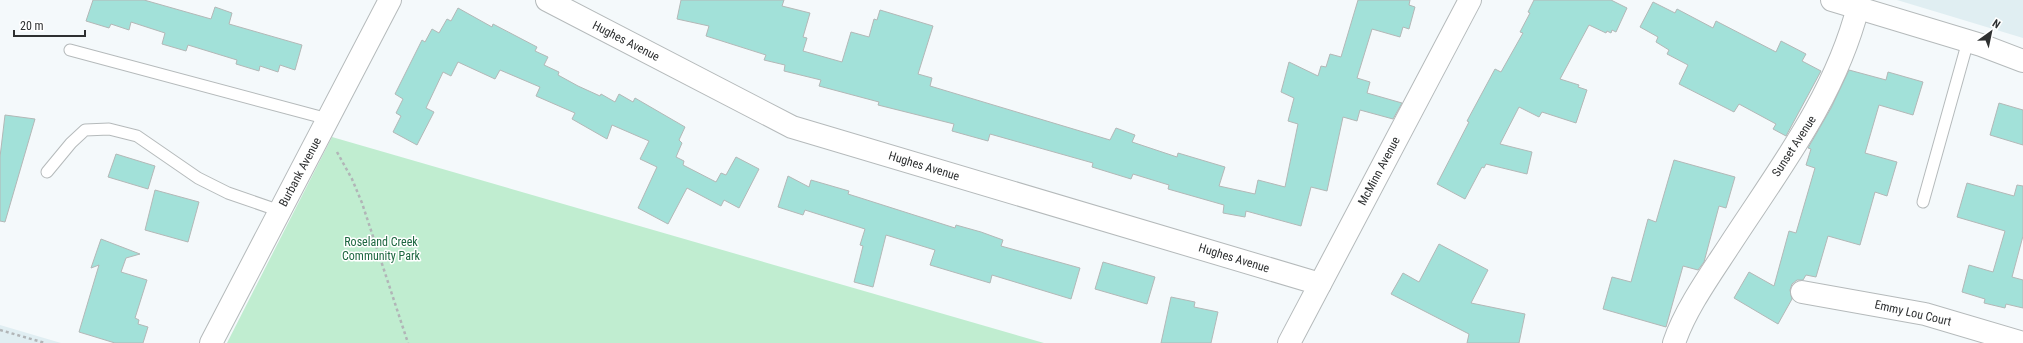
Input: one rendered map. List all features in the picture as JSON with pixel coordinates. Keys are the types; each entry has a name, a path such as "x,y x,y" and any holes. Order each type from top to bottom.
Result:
{"street":[{"name":"Burbank Avenue","path":"211,343 390,0"},
{"name":"Hughes Avenue","path":"546,0 792,128 1320,284"},
{"name":"McMinn Avenue","path":"1289,343 1470,0"},
{"path":"1832,0 1968,42 2023,61"},
{"name":"Sunset Avenue","path":"1674,343 1678,331 1710,275 1815,115 1836,73 1851,36 1858,7"},
{"name":"Emmy Lou Court","path":"1802,292 1925,314 2023,343"}],"lane":[{"path":"1923,202 1968,42"},
{"path":"70,50 328,119"},
{"path":"47,172 71,143 85,130 109,130 137,136 204,181 228,193 280,211"}],"path":[{"path":"334,148 344,164 362,203 408,343"},
{"path":"0,330 45,343"}],"shaded area":[{"path":"1897,0 2023,0 2023,38"},
{"path":"0,325 61,343 0,343"}],"green space":[{"name":"Roseland Creek Community Park","path":"332,137 1044,343 227,343"}],"building":[{"path":"93,0 144,0 211,19 215,7 232,13 229,24 302,45 295,70 280,65 278,72 260,66 259,71 236,64 237,60 188,45 186,51 162,44 165,33 131,22 129,30 111,24 109,28 86,21"},
{"path":"681,0 784,0 782,6 810,13 803,37 807,38 803,51 842,62 851,32 869,37 874,19 877,20 880,10 933,26 918,74 932,78 930,86 1110,140 1116,128 1135,135 1132,142 1177,157 1178,153 1225,167 1219,186 1255,194 1258,180 1285,187 1298,124 1288,121 1294,98 1281,92 1289,62 1318,76 1321,66 1326,67 1330,54 1341,57 1358,0 1410,0 1409,5 1415,7 1409,29 1403,27 1400,37 1372,29 1357,78 1370,82 1367,93 1402,103 1393,119 1360,110 1357,121 1343,117 1327,191 1311,187 1301,226 1246,211 1245,217 1223,213 1224,205 1168,189 1169,185 1133,174 1131,179 1092,167 1093,163 990,134 988,141 952,131 954,124 878,105 879,102 819,86 821,80 784,71 785,65 764,60 766,55 706,36 709,26 677,19"},
{"path":"1534,0 1611,0 1627,8 1616,32 1612,30 1611,33 1607,31 1606,33 1589,25 1560,79 1579,85 1578,87 1587,90 1576,123 1542,112 1539,117 1519,107 1500,144 1532,152 1527,174 1486,164 1484,168 1482,167 1465,199 1437,184 1469,122 1467,121 1495,69 1501,72 1523,33 1520,32 1530,13 1528,12"},
{"path":"1653,2 1675,13 1677,9 1713,28 1716,21 1776,52 1781,41 1806,54 1802,61 1821,71 1786,136 1773,129 1776,124 1739,104 1734,112 1679,84 1688,65 1667,54 1669,50 1656,42 1658,37 1640,27"},
{"path":"458,8 492,27 493,24 537,47 535,51 548,57 544,65 559,72 558,75 578,86 600,96 601,94 615,102 619,94 633,102 635,98 685,127 679,140 682,143 676,157 684,161 683,165 716,182 721,173 726,175 736,157 759,169 739,208 724,200 721,206 687,188 668,224 638,208 657,167 640,159 649,141 612,125 607,139 572,119 575,113 536,96 540,87 500,70 495,79 458,62 451,76 443,72 426,108 434,112 417,145 393,132 401,116 396,113 403,99 395,94 422,40 425,42 432,29 439,33 447,19 451,21"},
{"path":"1849,70 1886,80 1888,72 1923,82 1913,115 1879,105 1865,153 1897,162 1887,196 1875,192 1860,245 1828,236 1816,277 1806,275 1803,280 1797,280 1792,284 1790,290 1792,299 1778,324 1734,298 1749,272 1774,286 1789,231 1796,233 1815,168 1806,165 1811,149 1808,148 1831,108"},
{"path":"1999,103 2023,110 2023,145 1990,135"},
{"path":"5,115 35,119 5,222 0,221 0,157"},
{"path":"116,154 155,166 148,189 108,177"},
{"path":"1674,160 1735,177 1726,208 1719,206 1704,262 1698,270 1683,266 1666,327 1603,309 1612,277 1631,282 1648,219 1656,222"},
{"path":"788,176 809,187 811,180 849,191 848,194 955,228 956,225 981,232 1003,240 1001,246 1080,268 1071,299 992,275 990,283 930,265 935,250 886,235 873,287 854,282 863,246 860,245 865,229 805,210 803,215 778,207"},
{"path":"1967,183 2014,196 2017,185 2023,186 2023,236 2012,277 2023,280 2023,308 2006,304 2005,308 1984,303 1985,299 1962,292 1969,265 1993,272 2005,231 1957,217"},
{"path":"155,190 199,202 188,242 145,230"},
{"path":"101,239 140,254 126,258 121,272 147,280 135,318 139,320 138,324 148,327 143,343 115,343 79,332 99,265 91,268"},
{"path":"1439,244 1488,270 1471,303 1525,314 1519,343 1467,343 1469,334 1391,294 1403,273 1419,282"},
{"path":"1103,262 1155,277 1147,304 1095,289"},
{"path":"1171,297 1195,302 1194,307 1218,312 1211,343 1161,343"}]}
